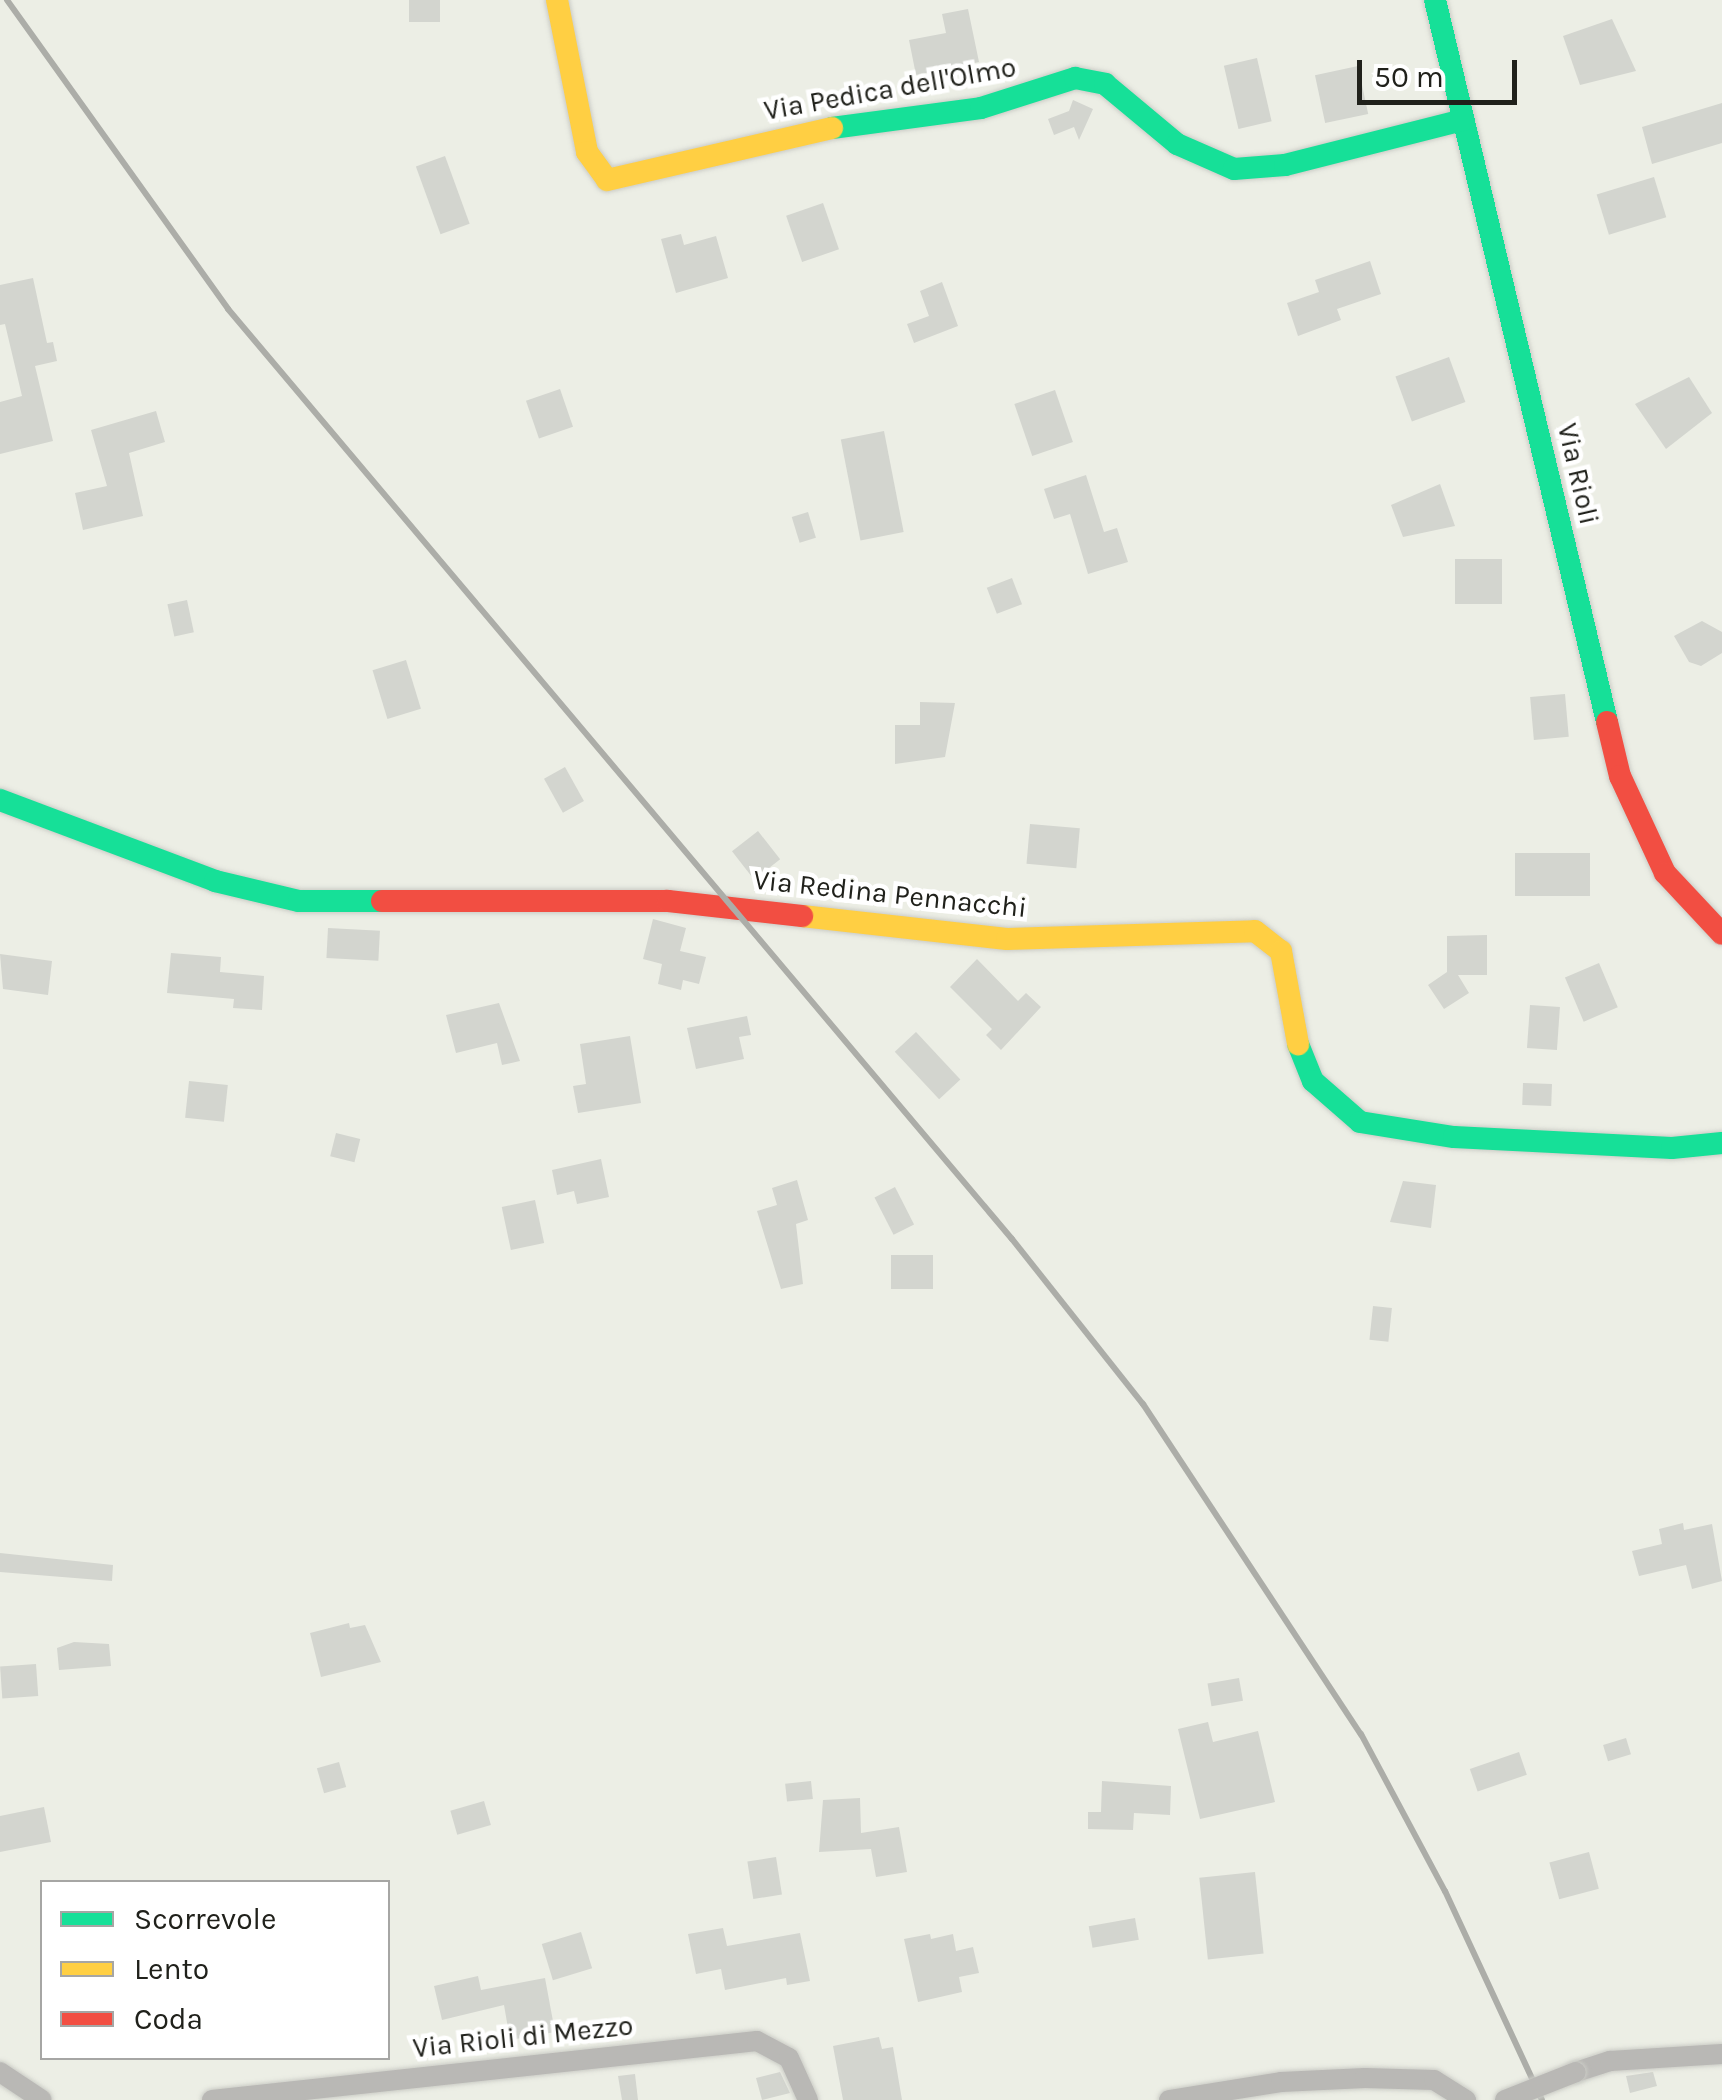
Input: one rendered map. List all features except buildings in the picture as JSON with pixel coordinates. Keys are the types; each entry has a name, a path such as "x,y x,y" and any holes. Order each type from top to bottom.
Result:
{"street":[{"name":"Via Pedica dell'Olmo","path":"557,0 587,152 607,180 805,132 981,108 1075,78 1106,84 1184,148 1234,168 1285,165 1463,120"},
{"name":"Via Rioli","path":"1434,0 1620,776 1665,872 1722,934"},
{"name":"Via Redina Pennacchi","path":"0,800 198,876 286,900 668,902 998,939 1255,931 1281,950 1297,1040 1313,1081 1360,1122 1454,1137 1672,1148 1722,1143"},
{"name":"Via Rioli di Mezzo","path":"212,2100 758,2041 784,2052 808,2100"},
{"path":"1505,2100 1610,2061 1722,2054"},
{"path":"0,2072 42,2100"},
{"path":"1169,2100 1292,2080 1382,2078 1442,2082 1466,2100"}],"railway":[{"path":"7,0 228,309 1012,1239 1143,1404 1361,1734 1445,1891 1542,2100"}],"traffic: fast":[{"path":"1435,0 1607,722"},
{"path":"832,128 981,108 1075,78 1105,84 1177,144 1234,169 1285,165 1463,120"},
{"path":"0,800 215,881 299,901 382,901"},
{"path":"1298,1044 1313,1081 1360,1122 1454,1137 1672,1148 1722,1143"}],"traffic: slow":[{"path":"557,0 587,152 607,180 832,128"},
{"path":"802,916 1007,939 1255,931 1281,951 1298,1044"}],"traffic: jam":[{"path":"1607,722 1620,776 1665,873 1722,934"},
{"path":"382,901 668,901 802,916"}]}
